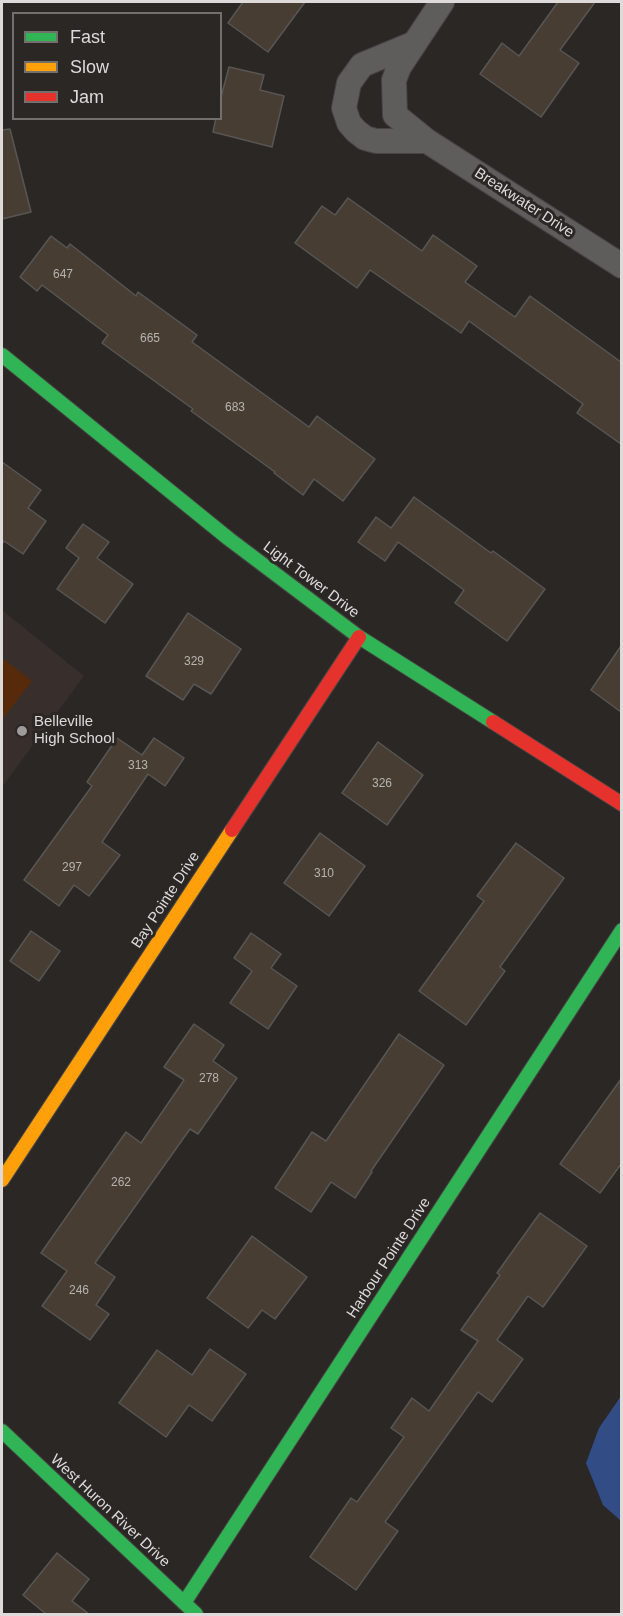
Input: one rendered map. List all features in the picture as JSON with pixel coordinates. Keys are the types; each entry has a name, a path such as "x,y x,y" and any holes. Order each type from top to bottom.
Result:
{"street":[{"name":"Breakwater Drive","path":"442,2 399,67 394,80 395,115 427,141 621,266"},
{"path":"415,43 362,65 349,83 344,108 349,123 365,138 376,141 427,141"},
{"name":"Light Tower Drive","path":"2,355 229,539 359,637 621,804"},
{"name":"Bay Pointe Drive","path":"2,1180 359,637"},
{"name":"Harbour Pointe Drive","path":"184,1603 621,930"},
{"name":"West Huron River Drive","path":"2,1431 196,1614"}],"shaded area":[{"name":"Belleville High School","path":"2,610 84,676 2,787"},
{"path":"2,658 32,681 2,720"}],"water":[{"path":"621,1396 621,1521 603,1505 586,1463 599,1428"}],"building":[{"path":"243,2 305,2 268,52 228,23"},
{"path":"558,2 595,2 560,50 579,63 541,117 480,74 502,43 519,56"},
{"path":"229,67 264,75 260,90 284,96 272,147 213,132 216,120 222,120 222,93"},
{"path":"10,129 31,212 2,219 2,130"},
{"path":"348,198 422,251 433,235 477,266 465,282 515,317 530,296 621,362 621,444 577,413 583,404 469,321 461,333 370,270 357,288 295,243 322,206 335,215"},
{"path":"51,236 67,248 70,244 136,296 138,292 197,335 192,342 309,427 317,416 375,459 343,501 314,479 303,495 191,411 193,409 102,343 108,335 42,285 37,291 20,277"},
{"path":"2,462 41,490 28,508 46,521 23,554 4,541 2,544"},
{"path":"414,497 545,589 507,641 455,603 464,590 398,542 385,561 358,542 376,517 391,528"},
{"path":"83,524 109,542 97,558 133,584 105,623 57,589 79,558 66,548"},
{"path":"188,613 241,649 211,694 194,684 183,700 146,676"},
{"path":"621,646 621,712 591,690"},
{"path":"117,738 142,755 154,738 184,758 165,786 148,774 102,842 120,855 89,896 74,885 59,906 24,880 92,786 87,782"},
{"path":"378,742 423,775 387,825 342,793"},
{"path":"320,833 365,866 329,916 284,883"},
{"path":"516,843 564,878 500,967 505,971 466,1025 419,991 484,901 477,896"},
{"path":"31,931 60,951 39,981 10,961"},
{"path":"251,933 281,954 271,968 297,986 268,1029 230,1003 252,971 234,958"},
{"path":"194,1024 224,1045 213,1061 237,1078 198,1134 190,1129 95,1263 115,1277 96,1305 109,1314 90,1340 42,1306 67,1271 41,1253 126,1132 141,1143 184,1080 164,1067"},
{"path":"399,1034 444,1065 355,1198 331,1182 311,1212 275,1188 312,1132 326,1141"},
{"path":"621,1079 621,1164 600,1193 560,1164"},
{"path":"540,1213 587,1246 543,1307 528,1296 497,1340 523,1359 492,1402 478,1392 385,1522 398,1531 356,1590 310,1557 351,1498 357,1502 404,1437 391,1428 412,1398 429,1411 478,1341 461,1330 500,1275 497,1273"},
{"path":"252,1236 307,1277 275,1319 262,1310 248,1328 207,1298"},
{"path":"210,1349 246,1374 212,1421 189,1405 166,1437 119,1403 157,1350 192,1375"},
{"path":"57,1553 89,1579 72,1601 89,1614 46,1614 23,1595"}],"traffic: fast":[{"path":"2,355 229,539 359,637 493,722"},
{"path":"184,1603 622,930"},
{"path":"2,1431 196,1614"}],"traffic: slow":[{"path":"2,1180 232,830"}],"traffic: jam":[{"path":"232,830 359,637"},
{"path":"493,722 622,804"}],"place":[{"name":"Belleville High School","path":"22,731"}]}
